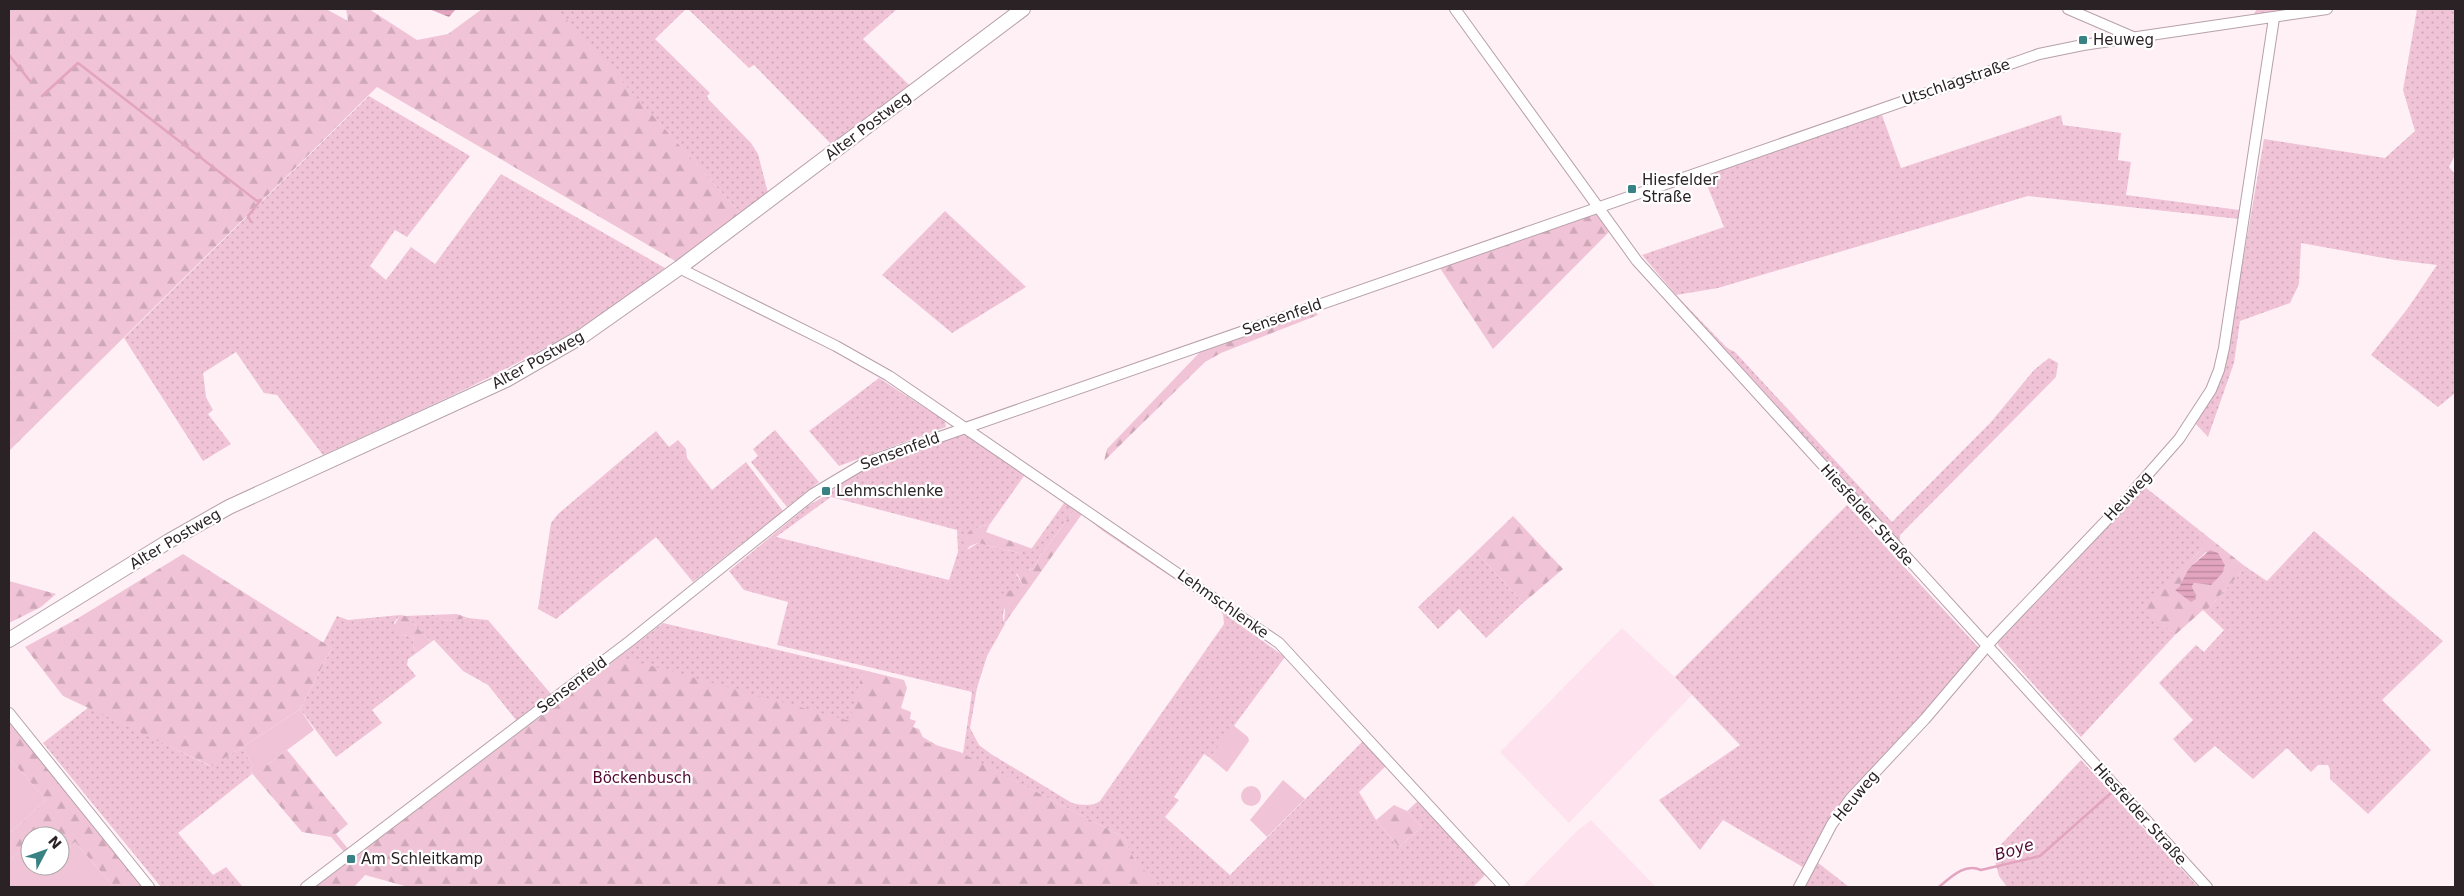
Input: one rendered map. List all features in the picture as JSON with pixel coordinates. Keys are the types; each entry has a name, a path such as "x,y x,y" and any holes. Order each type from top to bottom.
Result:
{"main road":[{"name":"Alter Postweg","path":"9,640 169,541 229,507 466,399 543,360 611,317 679,268 1023,9"}],"street":[{"name":"Hiesfelder Straße","path":"1455,9 1637,262 2207,887"},
{"path":"2068,9 2134,37"},
{"name":"Utschlagstraße","path":"1597,206 2039,54 2134,37 2327,9"},
{"name":"Heuweg","path":"1799,887 1832,824 1851,798 1891,757 1987,647 2163,458 2190,426 2211,390 2219,370 2224,348 2274,18"},
{"name":"Sensenfeld","path":"306,887 630,641 821,488 864,463 1597,206"},
{"name":"Lehmschlenke","path":"679,268 836,346 888,376 1279,643 1504,887"},
{"path":"9,713 150,887"}],"shaded area":[{"path":"429,9 456,9 449,17"},
{"path":"2210,550 2218,553 2225,565 2222,574 2211,585 2194,583 2192,586 2196,599 2191,602 2175,590 2179,587 2189,568"},
{"path":"1622,628 1693,694 1569,823 1500,752"},
{"path":"1591,820 1656,887 1522,887 1577,831"}],"green space":[{"path":"9,9 326,9 348,21 346,9 369,9 417,40 448,34 482,9 559,9 741,214 677,262 377,87 9,451"},
{"path":"686,9 655,39 710,93 707,96 709,100 751,143 758,154 768,193 741,214 557,10"},
{"path":"688,9 897,9 863,39 909,85 831,144 754,65 749,68"},
{"path":"2257,9 2295,9 2253,15"},
{"path":"2417,9 2455,9 2455,155 2449,167 2455,174 2455,393 2438,407 2371,355 2408,308 2437,265 2395,260 2301,243 2299,284 2290,303 2240,321 2234,363 2208,437 2195,423 2224,371 2264,139 2385,158 2415,131 2403,90"},
{"path":"369,96 470,156 407,237 395,230 370,266 386,280 411,247 435,264 501,174 665,268 607,311 538,352 467,388 323,455 277,395 264,393 236,352 203,373 206,397 213,410 208,414 231,444 203,461 124,338"},
{"path":"1882,115 1901,168 2061,115 2063,125 2121,133 2118,160 2131,162 2126,195 2239,210 2239,219 2028,196 1718,288 1676,295 1642,255 1724,227 1703,175"},
{"path":"1594,208 1610,231 1493,349 1438,265"},
{"path":"945,211 1026,287 952,333 882,275"},
{"path":"1676,295 1727,348 1735,352 1892,522 1991,422 2034,370 2049,358 2058,363 2056,377 1900,535 1900,545 1673,298"},
{"path":"1315,311 1318,315 1221,353 1205,362 1104,461 1107,449 1200,352"},
{"path":"879,378 945,421 946,427 839,466 809,431"},
{"path":"775,430 819,482 787,507 751,462 758,456 753,449"},
{"path":"656,431 669,447 678,440 686,449 687,458 712,490 746,462 783,511 693,582 656,537 556,619 538,609 551,523 558,514"},
{"path":"969,435 1052,494 1024,476 990,524 979,527 967,550 978,543 1027,555 1064,503 1075,509 1040,556 1034,568 1016,574 1023,585 1005,608 1003,618 1005,624 987,656 977,688 970,728 979,745 1072,803 1086,805 1097,803 1224,624 1223,614 1219,609 1103,531 1082,514 1235,615 1232,619 1285,657 1210,758 1204,754 1174,797 1179,800 1165,817 1230,875 1363,741 1386,766 1359,792 1376,820 1399,847 1422,827 1407,811 1418,801 1485,875 1473,887 492,887 463,883 429,887 394,883 368,872 345,866 663,623 863,670 852,716 911,730 1136,864 1123,837 963,754 972,692 777,645 788,602 744,590 729,571 809,505 861,470 897,454 952,436","holes":["831,497 957,530 958,552 949,580 776,537"]},
{"path":"2145,487 2198,529 2204,547 2145,607 2175,635 2081,737 1998,645 1998,642"},
{"path":"1847,505 1980,649 1945,693 1833,811 1806,869 1723,820 1700,850 1659,800 1740,745 1675,677"},
{"path":"1075,509 1082,514 1004,624 1005,609 1001,603 1005,591 1017,590 1023,585 1016,572 1020,567 1029,570 1034,568 1040,556"},
{"path":"1513,516 1563,569 1523,603 1476,552"},
{"path":"990,524 986,532 1033,549 1027,555 978,543 970,546 967,550 967,534 974,529"},
{"path":"2198,529 2246,567 2205,612 2203,610 2175,635 2144,607 2203,548","holes":["2206,552 2220,557 2225,565 2222,574 2211,585 2194,583 2192,586 2193,592 2175,590 2179,587 2189,568"]},
{"path":"2314,531 2443,641 2382,700 2431,750 2368,814 2330,779 2328,765 2318,765 2311,772 2287,748 2253,779 2215,746 2195,763 2173,739 2193,720 2159,683 2196,645 2204,652 2224,630 2205,612 2246,567 2267,581"},
{"path":"1476,552 1523,603 1486,638 1459,609 1438,629 1418,607"},
{"path":"183,554 332,648 300,709 211,766 63,696 25,647 75,620"},
{"path":"9,581 56,594 41,607 9,623"},
{"path":"457,614 468,618 448,621 429,615"},
{"path":"400,615 394,623 403,635 413,637 413,646 418,652 408,659 407,665 416,676 372,710 382,723 336,757 300,709 332,648 323,643 337,616 348,620"},
{"path":"400,615 406,616 431,642 418,652 413,646 413,637 403,635 394,626"},
{"path":"429,615 448,621 468,618 488,620 551,694 516,720 488,685 463,671 434,640 431,642 406,616"},
{"name":"Böckenbusch","path":"619,657 850,721 863,670 904,680 907,688 901,708 911,712 910,719 916,721 913,727 919,729 925,742 960,752 1123,837 1136,863 1163,887 405,886 365,875 354,887 315,887"},
{"path":"89,707 210,766 241,748 253,765 250,771 252,774 178,833 213,875 226,867 243,887 161,887 43,743"},
{"path":"300,709 314,730 267,765 253,765 241,748"},
{"path":"9,722 143,887 114,887 75,842 70,846 70,826 20,826 20,852 9,860 9,834 46,800 9,758"},
{"path":"1233,725 1248,737 1249,741 1227,772 1210,758"},
{"path":"287,750 348,824 336,834 349,850 345,853 331,837 302,832 250,771 253,765 267,765"},
{"path":"9,758 46,800 9,834"},
{"path":"2081,760 2198,887 2007,887 1999,876 1993,853"},
{"path":"1283,780 1305,799 1267,837 1250,820"},
{"path":"1251,786 1258,789 1261,796 1258,803 1251,806 1244,803 1241,796 1244,789"},
{"path":"1394,805 1407,811 1422,827 1399,847 1376,820"},
{"path":"75,842 114,887 9,887 9,860 20,852 20,876 70,876 70,846"},
{"path":"1817,862 1849,887 1804,887"}],"waterway":[{"path":"9,55 30,81"},
{"path":"42,96 78,63 257,201 261,200 248,216 251,222"},
{"name":"Boye","path":"1939,887 1964,869 1975,868 1981,870 2040,856 2111,793"}],"place":[{"name":"Heuweg","path":"2083,40"},
{"name":"Hiesfelder Straße","path":"1632,189"},
{"name":"Lehmschlenke","path":"826,491"},
{"name":"Am Schleitkamp","path":"351,859"}]}
